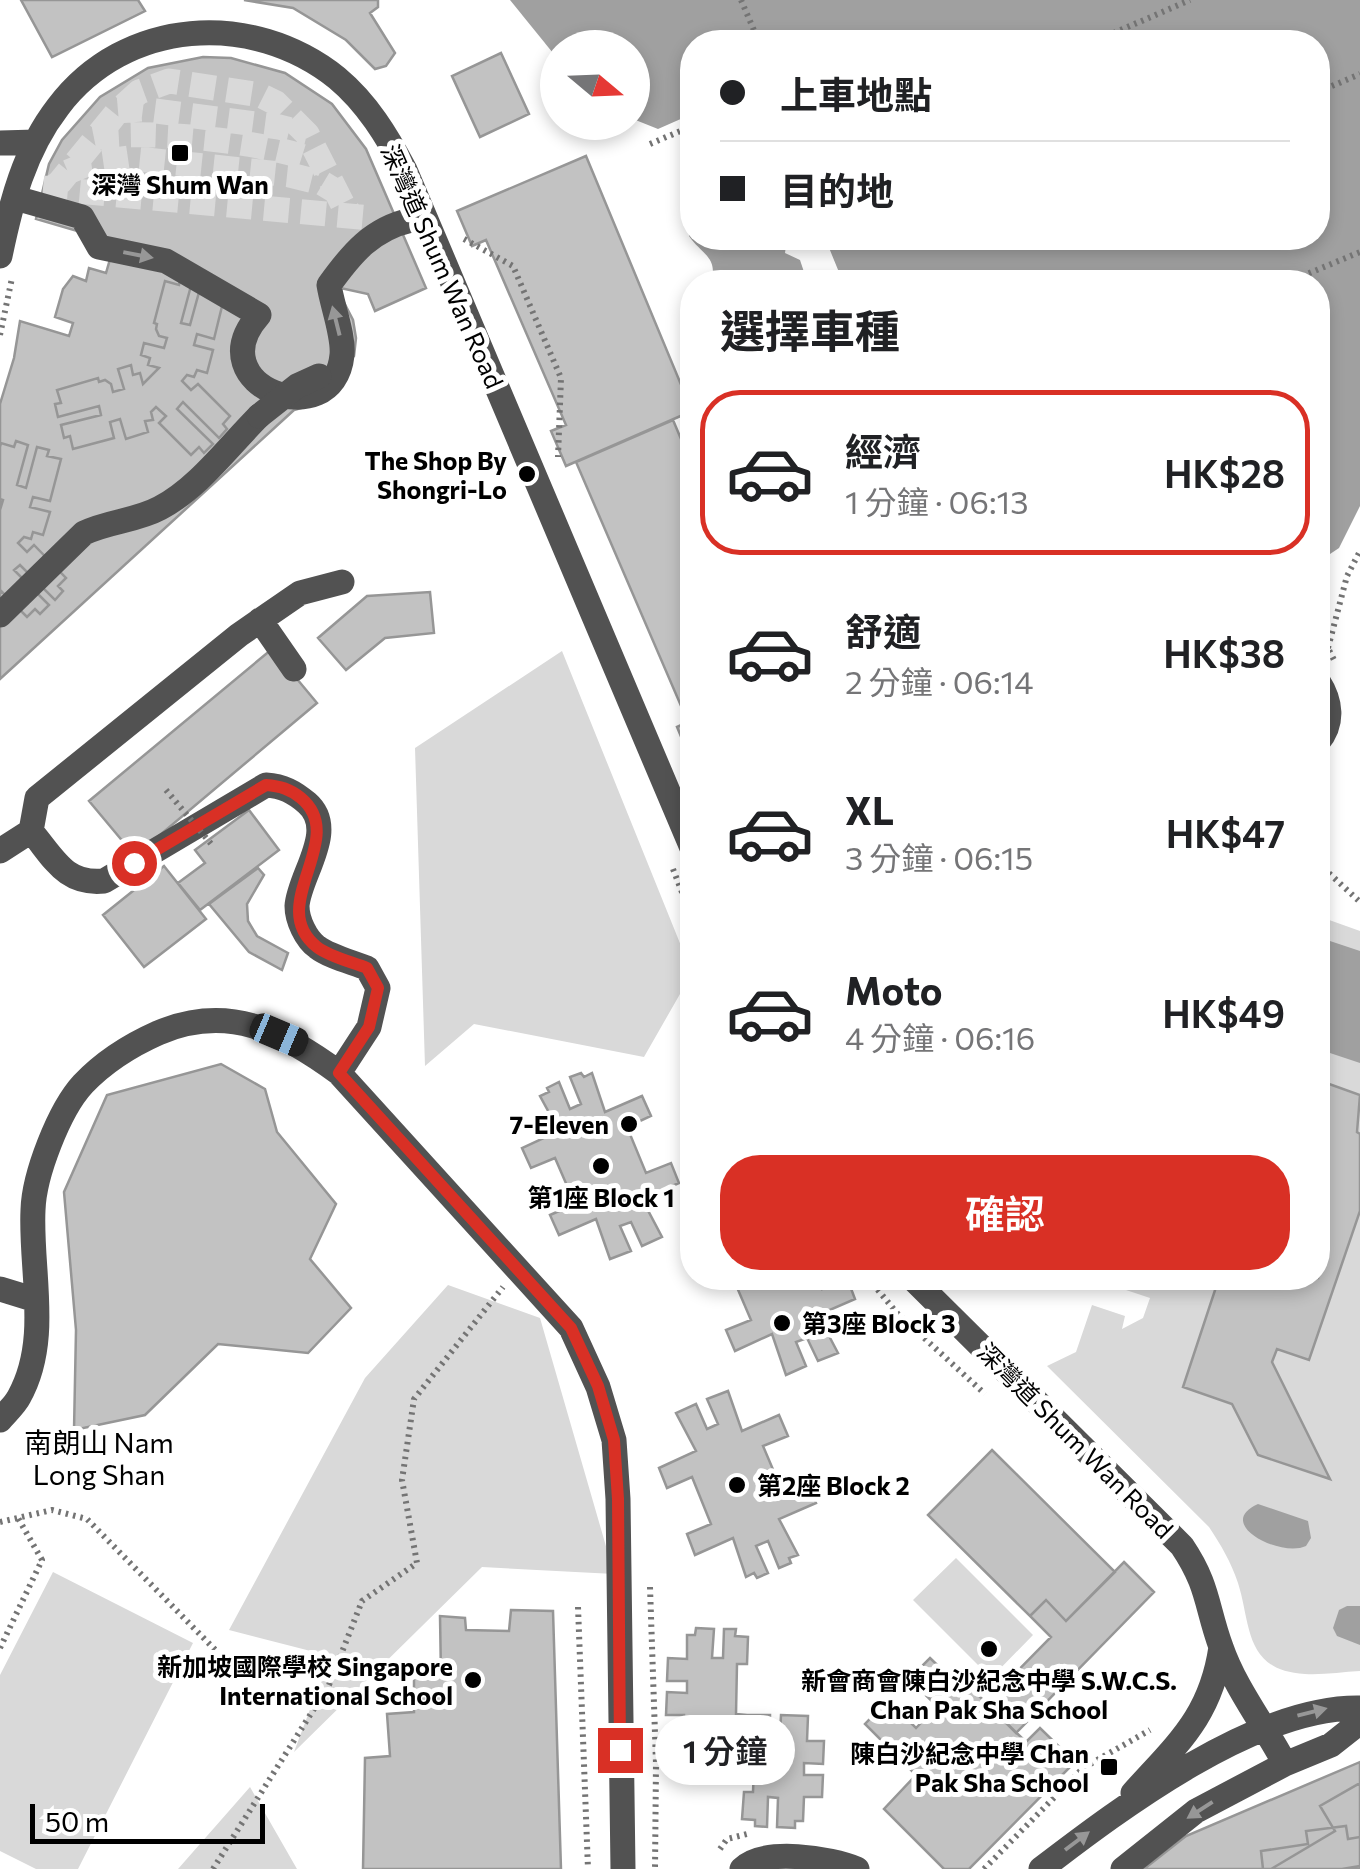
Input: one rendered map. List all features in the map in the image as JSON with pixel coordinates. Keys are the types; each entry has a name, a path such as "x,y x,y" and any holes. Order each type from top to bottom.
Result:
{"street":[{"name":"深灣道 Shum Wan Road","path":"7,260 27,192 36,142 66,97 113,58 134,47 179,34 217,31 291,50 339,80 386,134 419,219 680,820"},
{"path":"0,143 36,142"},
{"path":"27,192 82,217 99,247 166,261 260,315 244,340 245,364 258,385 282,397 312,395 329,386 340,365 342,343 329,285 364,241 388,226 419,219"},
{"path":"371,218 419,219"},
{"path":"0,615 84,533 146,514 173,500 259,416 297,386 318,376"},
{"path":"0,851 31,831 37,798 260,620 300,593 342,582"},
{"path":"260,620 294,669"},
{"path":"31,831 72,878 86,883 104,881 266,785 280,786 296,794 313,808 319,827 297,906 303,930 317,948 367,968 378,988 369,1027 339,1073"},
{"path":"0,1420 20,1396 36,1351 32,1207 46,1148 82,1085 132,1044 182,1023 222,1020 260,1027 299,1043 339,1073 571,1328 598,1386 614,1440 620,1561 623,1869"},
{"path":"0,1290 36,1300"},
{"name":"深灣道 Shum Wan Road","path":"924,1290 1182,1546 1202,1578 1221,1647 1286,1764"},
{"path":"1113,1814 1184,1737 1204,1708 1221,1647"},
{"path":"1041,1869 1113,1814 1265,1727 1319,1710 1360,1708"},
{"path":"1123,1869 1196,1811 1331,1745 1360,1722"},
{"path":"742,1869 754,1860 770,1856 820,1860 857,1869"}],"path":[{"path":"741,0 755,30"},
{"path":"1121,30 1190,0"},
{"path":"1330,87 1360,74"},
{"path":"650,144 680,131"},
{"path":"470,254 463,238 514,266 561,378 558,460"},
{"path":"1317,270 1360,252"},
{"path":"0,335 7,260"},
{"path":"1330,641 1348,576 1360,550"},
{"path":"166,790 212,845"},
{"path":"1330,873 1360,902"},
{"path":"213,1869 329,1685 362,1601 417,1563 402,1480 414,1399 518,1269"},
{"path":"878,1290 995,1404"},
{"path":"0,1522 52,1510 87,1518 231,1666"},
{"path":"0,1648 42,1560 18,1518"},
{"path":"578,1608 588,1869"},
{"path":"984,1869 1083,1768 1162,1724"}],"shaded area":[{"path":"499,0 1360,0 1360,506 1339,548 1330,554 1330,270 838,270 830,250 1330,250 1330,30 680,30 680,119 658,129 650,126 650,30 540,30 540,51"},
{"path":"701,250 785,250 800,260 803,270 712,270"},
{"path":"562,651 680,943 680,994 644,1057 474,1024 425,1066 415,748"},
{"path":"1330,920 1360,931 1360,1671 1285,1671 1260,1655 1235,1575 1209,1527 1047,1366 1076,1352 1092,1305 1125,1316 1122,1329 1143,1318 1150,1298 1126,1290 1330,1290"},
{"path":"1330,941 1360,951 1360,1063 1330,1053"},
{"path":"448,1285 540,1318 614,1574 482,1567 294,1752 330,1656 229,1630 365,1378"},
{"path":"1258,1504 1308,1521 1311,1538 1306,1546 1282,1547 1256,1537 1243,1521 1246,1512"},
{"path":"956,1558 1033,1635 991,1678 913,1600"},
{"path":"53,1572 193,1643 78,1869 36,1869 0,1851 0,1675"},
{"path":"1360,1606 1360,1645 1337,1636 1333,1628 1339,1610"},
{"path":"250,1787 297,1869 178,1869"}],"pier":[{"path":"497,0 510,0 540,37 540,62"}],"building":[{"path":"21,0 138,0 145,11 52,57"},
{"path":"244,0 378,0 378,7 370,13 395,53 386,66 375,69 346,40 293,8"},
{"path":"501,53 529,114 480,137 452,76"},
{"path":"203,57 231,58 285,73 332,104 366,149 426,288 375,311 368,294 336,287 353,320 354,356 309,406 294,410 0,679 0,404 20,321 69,336 73,323 55,317 63,289 73,276 86,281 89,268 106,273 115,242 36,219 49,164 62,140 100,97 148,68"},
{"path":"586,156 680,382 680,416 566,466 551,431 566,425 486,240 472,246 457,211"},
{"path":"180,279 192,282 181,323 190,325 201,285 224,298 214,339 197,334 194,345 213,350 207,373 197,370 194,377 187,375 182,381 191,390 198,384 230,416 223,424 227,429 219,438 183,402 177,409 213,444 204,453 199,447 191,455 159,423 166,416 156,407 151,412 153,420 145,421 148,432 126,439 120,419 110,422 114,438 73,449 70,436 64,438 61,425 101,415 99,406 58,417 55,404 61,403 57,390 98,378 99,382 111,384 113,392 124,389 118,369 131,365 133,375 140,373 143,384 159,368 148,365 150,358 141,355 144,343 164,348 167,338 159,336 154,323 165,281 179,285"},
{"path":"673,420 680,437 680,703 576,462"},
{"path":"16,441 28,445 17,485 26,488 37,447 49,450 47,456 61,459 50,501 33,497 30,507 50,512 43,535 33,532 31,539 24,537 18,543 27,552 34,545 66,578 58,586 63,591 55,600 20,565 14,570 49,605 40,614 35,609 27,617 0,590 0,447 1,443 14,447"},
{"path":"430,592 434,633 385,638 346,670 318,638 367,596"},
{"path":"272,649 317,703 135,856 89,801"},
{"path":"249,810 279,850 200,910 178,883 205,863 195,850"},
{"path":"164,866 206,919 144,967 103,915"},
{"path":"258,868 264,875 247,904 248,921 257,936 288,953 282,970 249,952 209,904"},
{"path":"221,1064 265,1089 277,1132 336,1204 310,1259 351,1308 308,1353 218,1344 145,1415 74,1430 76,1330 64,1192 107,1095"},
{"name":"第1座 Block 1","path":"581,1073 584,1077 592,1073 605,1112 642,1096 651,1116 627,1127 646,1173 671,1163 679,1183 642,1199 662,1237 642,1246 631,1222 620,1226 631,1251 610,1259 596,1219 559,1235 550,1215 575,1204 555,1158 531,1168 522,1148 559,1131 540,1096 549,1092 547,1088 559,1082 570,1109 581,1104 570,1077"},
{"path":"1330,1084 1360,1095 1360,1211 1309,1360 1277,1349 1272,1362 1330,1479 1258,1455 1232,1404 1183,1387 1215,1290 1330,1290"},
{"name":"第3座 Block 3","path":"738,1290 852,1290 855,1299 818,1315 838,1353 818,1361 807,1338 796,1342 806,1366 786,1375 772,1334 735,1351 726,1330 751,1320"},
{"name":"第2座 Block 2","path":"728,1391 742,1431 779,1415 788,1436 763,1446 783,1493 807,1482 816,1503 779,1519 798,1555 789,1558 791,1563 779,1568 768,1541 756,1546 768,1573 757,1578 754,1573 746,1577 733,1538 695,1555 687,1534 711,1524 692,1477 667,1488 659,1468 696,1451 676,1413 696,1404 707,1429 718,1424 707,1399"},
{"path":"992,1450 1115,1572 1066,1621 1046,1600 1030,1616 928,1515"},
{"path":"1124,1562 1154,1592 1016,1733 986,1703 1051,1637 1030,1616 1046,1600 1066,1621"},
{"name":"新加坡國際學校 Singapore International School","path":"511,1610 553,1611 561,1869 363,1869 365,1758 390,1756 387,1714 414,1712 414,1677 441,1676 440,1616 465,1618 466,1630 509,1631"},
{"path":"696,1628 714,1629 712,1658 723,1658 724,1629 736,1629 735,1636 748,1637 747,1664 737,1664 736,1714 746,1715 745,1741 720,1741 721,1722 710,1721 710,1740 683,1740 684,1715 666,1715 667,1692 687,1693 687,1681 667,1681 668,1658 687,1659 687,1635 695,1635"},
{"path":"930,1658 965,1692 970,1687 1026,1742 1040,1728 1075,1762 969,1869 944,1869 884,1809 916,1775 865,1724 888,1700 916,1728 937,1706 909,1679"},
{"path":"746,1715 770,1715 770,1734 780,1734 781,1715 808,1716 807,1741 824,1741 823,1764 804,1763 804,1775 823,1775 822,1797 804,1797 803,1821 795,1821 795,1828 777,1827 778,1798 768,1797 767,1827 755,1826 755,1820 742,1819 744,1792 753,1792 755,1741 745,1741"},
{"path":"1360,1762 1360,1869 1144,1869 1186,1836"},
{"path":"1360,1783 1360,1869 1271,1869 1335,1831 1320,1806"},
{"path":"1346,1826 1348,1839 1360,1837 1360,1866 1263,1869 1261,1851 1308,1844 1306,1831"}],"tunnel":[{"path":"51,189 118,111 139,92 169,81 260,95 276,103 307,134 345,209 352,215"},
{"path":"118,111 141,109 307,134"},
{"path":"94,138 145,135 211,139 277,150 324,165"},
{"path":"68,172 87,164 128,158 290,175 322,183 337,192"},
{"path":"43,188 371,218"}],"place":[{"name":"深灣 Shum Wan","path":"180,153"},
{"name":"The Shop By Shongri-Lo","path":"527,474"},
{"name":"7-Eleven","path":"629,1124"},
{"name":"第1座 Block 1","path":"601,1166"},
{"name":"第3座 Block 3","path":"782,1323"},
{"name":"第2座 Block 2","path":"737,1485"},
{"name":"新會商會陳白沙紀念中學 S.W.C.S. Chan Pak Sha School","path":"989,1649"},
{"name":"新加坡國際學校 Singapore International School","path":"473,1680"},
{"name":"陳白沙紀念中學 Chan Pak Sha School","path":"1109,1767"}],"district":[{"name":"南朗山 Nam Long Shan","path":"99,1458"}],"route":[{"path":"134,863 266,785 280,786 313,808 319,827 297,906 303,930 317,948 367,968 378,988 369,1027 339,1073 571,1328 598,1386 614,1440 618,1499 620,1750"}]}
